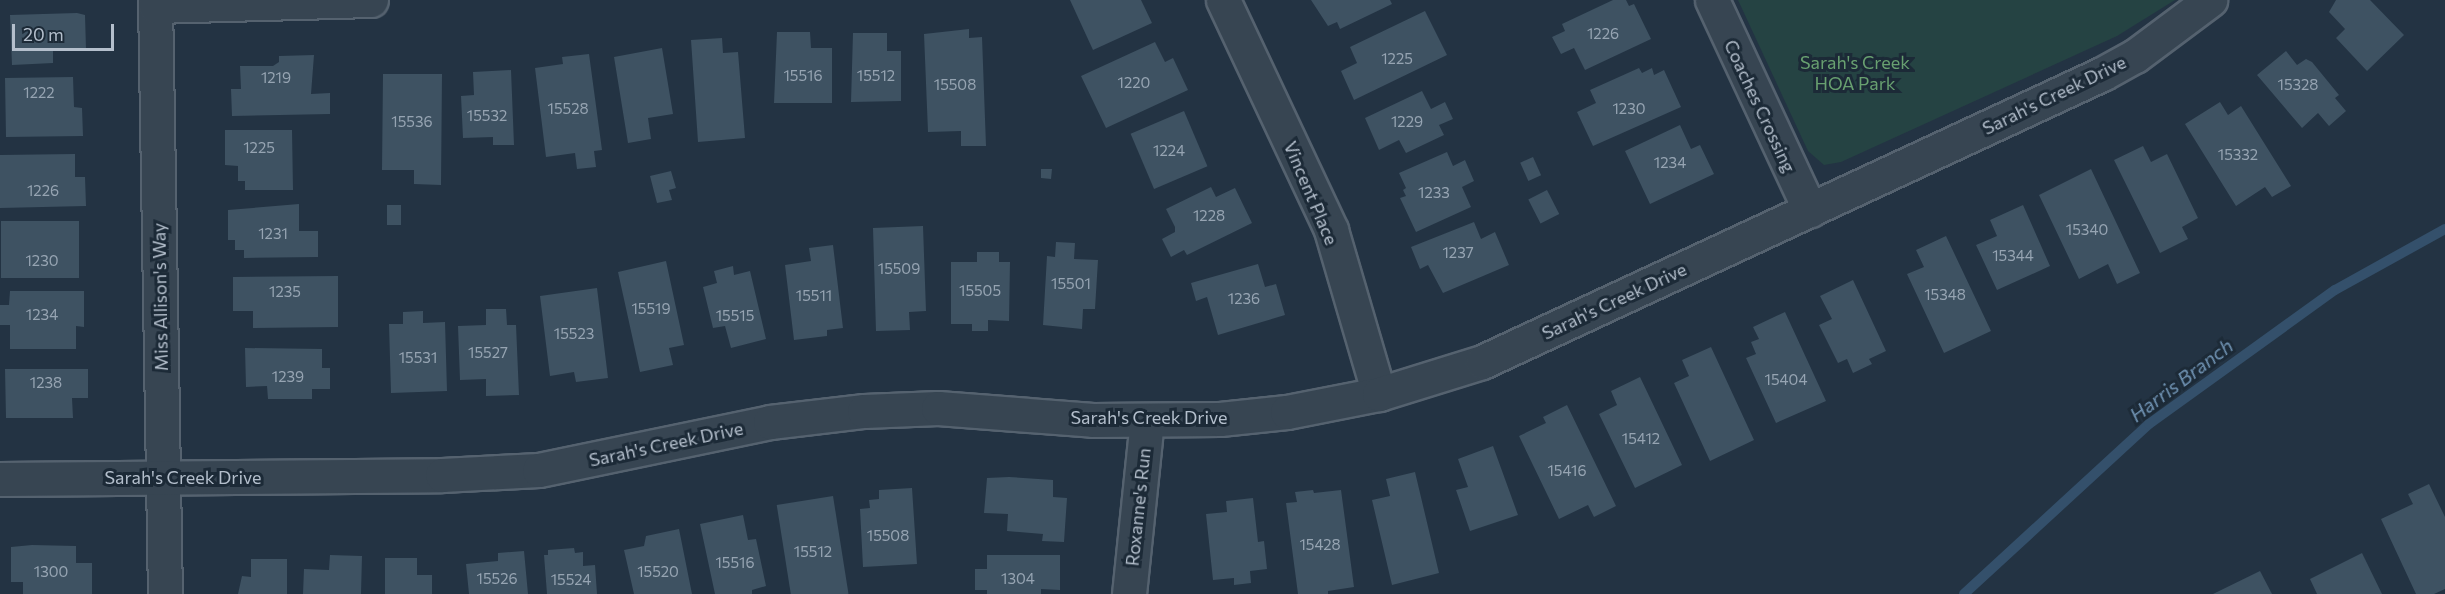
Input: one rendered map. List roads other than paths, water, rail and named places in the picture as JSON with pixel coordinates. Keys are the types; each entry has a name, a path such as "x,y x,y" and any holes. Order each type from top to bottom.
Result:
{"street":[{"path":"155,3 371,0"},
{"name":"Vincent Place","path":"1223,0 1330,230 1379,394"},
{"name":"Coaches Crossing","path":"1712,0 1810,210"},
{"name":"Sarah's Creek Drive","path":"0,479 442,475 539,470 771,422 864,411 938,408 1147,421 1287,412 1379,394 1482,362 2102,74 2153,43 2210,0"},
{"name":"Miss Allison's Way","path":"155,3 165,594"},
{"name":"Roxanne's Run","path":"1129,594 1147,421"}],"waterway":[{"name":"Harris Branch","path":"1964,594 2149,424 2335,290 2445,229"}],"park label":[{"name":"Sarah's Creek HOA Park","path":"1855,73"}]}
